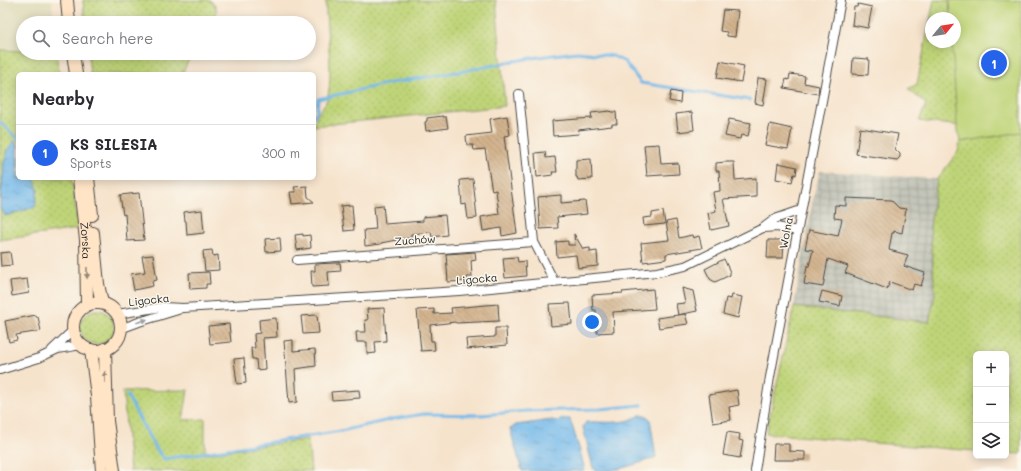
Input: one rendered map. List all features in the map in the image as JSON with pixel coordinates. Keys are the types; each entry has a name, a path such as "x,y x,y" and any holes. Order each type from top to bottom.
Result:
{"main road":[{"path":"68,0 69,16"},
{"path":"68,72 70,60"},
{"path":"73,60 76,72"},
{"name":"Żorska","path":"79,180 86,240 87,304"},
{"name":"Żorska","path":"88,180 98,284 102,303"},
{"path":"86,348 105,350 116,341 120,329 120,322 117,314 109,306 102,303 87,304 77,313 73,321 75,338 86,348 97,396 102,471"},
{"path":"105,350 107,421 114,471"}],"street":[{"name":"Wolna","path":"755,471 762,422 841,0"},
{"path":"519,94 534,242 552,277 553,283"},
{"name":"Ligocka","path":"117,314 163,307 183,308 459,291 674,270 692,263 763,228 775,219 801,210"},
{"name":"Ligocka","path":"763,228 777,227 797,231"},
{"name":"Zuchów","path":"297,260 534,242"},
{"name":"Ligocka","path":"120,329 183,308"},
{"path":"50,352 73,330"},
{"path":"0,370 39,358 64,347 86,348"}],"shaded area":[{"path":"0,0 52,0 53,16 16,16 16,51 0,50"},
{"path":"820,171 937,179 930,227 935,294 929,322 794,307 813,199"}],"green space":[{"path":"83,0 210,0 216,7 217,16 84,16"},
{"path":"326,0 496,0 505,106 316,126 316,118 327,100 330,84 330,60"},
{"path":"934,0 949,0 950,12 932,12"},
{"path":"950,0 1021,0 1021,132 960,142 957,124 952,48 961,48 961,12 951,12"},
{"path":"925,44 925,48 954,48 960,126 919,121 926,104 908,89 917,84"},
{"path":"0,50 16,51 16,60 57,60 59,72 16,72 16,180 72,180 78,229 0,240"},
{"path":"89,60 189,60 183,72 90,72"},
{"path":"1021,132 1021,454 1009,453 1009,351 973,351 973,451 766,433 794,307 929,322 935,294 930,227 937,179 958,152 960,142"},
{"path":"97,310 109,315 114,327 109,339 97,344 85,339 80,327 85,315"},
{"path":"188,390 183,420 205,419 205,454 308,439 311,471 130,471 123,391"}],"water":[{"path":"14,141 16,143 16,180 35,180 38,190 35,207 5,216 0,208 6,152"},
{"path":"640,415 646,415 650,419 656,457 620,469 596,471 593,468 583,427 586,422 621,422 628,421"},
{"path":"570,419 585,471 522,471 510,429 516,425"}],"building":[{"path":"858,4 872,7 868,28 852,25 854,7 857,7"},
{"path":"723,10 738,11 735,37 727,36 727,32 720,31"},
{"path":"853,58 869,59 868,75 852,74"},
{"path":"720,61 744,66 741,82 717,78"},
{"path":"790,74 805,76 804,83 819,86 818,94 784,88 786,79 789,80"},
{"path":"758,78 767,79 763,105 755,103"},
{"path":"671,91 681,93 680,103 669,101"},
{"path":"610,111 616,112 617,124 612,124 612,126 578,130 579,134 553,136 552,121 592,118 591,113"},
{"path":"692,112 694,130 678,132 676,114"},
{"path":"507,116 510,135 504,136 517,233 502,236 501,228 483,231 481,217 499,214 496,190 492,191 485,149 474,150 473,145 467,145 466,136 492,133 490,119"},
{"path":"446,117 448,128 426,131 425,122 427,121 427,118"},
{"path":"729,119 751,123 748,136 741,135 740,139 725,136"},
{"path":"770,124 792,129 788,149 765,145"},
{"path":"860,128 898,134 895,149 900,154 900,157 897,160 856,154"},
{"path":"659,144 661,164 678,163 679,174 647,176 644,145"},
{"path":"545,152 546,158 555,157 557,172 552,172 553,175 537,177 535,153"},
{"path":"591,159 592,179 578,180 576,177 576,160"},
{"path":"734,162 735,180 756,178 756,197 723,199 729,226 711,230 708,213 716,211 713,192 720,191 719,171 716,171 716,163"},
{"path":"778,163 797,167 796,175 794,174 792,182 776,179"},
{"path":"473,179 477,218 468,219 466,204 462,205 460,180"},
{"path":"307,186 308,197 314,202 292,204 290,192 296,192 294,187"},
{"path":"139,193 144,240 127,241 125,214 123,215 120,195"},
{"path":"561,195 561,203 585,201 587,214 557,217 558,228 540,229 538,197"},
{"path":"846,198 891,200 899,208 906,209 902,233 894,231 894,233 892,233 889,250 908,255 904,266 925,273 921,286 914,284 912,290 890,282 887,289 845,273 848,266 828,259 823,287 804,284 807,266 809,266 813,250 805,249 809,230 838,236 842,219 834,218 835,205 846,206"},
{"path":"352,205 354,230 344,231 341,206"},
{"path":"383,205 385,224 423,221 423,217 445,215 447,235 432,237 431,232 411,234 411,238 365,246 364,230 376,229 374,206"},
{"path":"202,210 204,233 187,235 184,212"},
{"path":"663,211 665,224 644,226 643,218 652,217 652,213"},
{"path":"676,220 679,238 692,235 693,238 699,236 702,248 666,254 666,259 643,262 641,243 669,240 666,222"},
{"path":"303,234 303,236 310,235 311,248 297,250 295,235"},
{"path":"574,234 583,249 590,248 590,252 597,251 598,266 578,268 576,255 557,257 556,242 568,241 568,245 575,245"},
{"path":"280,238 281,251 266,252 265,239"},
{"path":"768,240 784,240 783,258 767,258"},
{"path":"212,250 213,256 218,255 219,270 205,271 203,251"},
{"path":"10,252 12,265 1,266 0,253"},
{"path":"475,252 476,260 471,261 472,277 467,277 467,281 448,282 446,254"},
{"path":"153,255 157,280 152,281 153,286 134,290 131,274 145,272 142,256"},
{"path":"517,257 518,262 525,261 526,276 505,278 503,258"},
{"path":"724,259 730,275 715,282 710,279 705,269"},
{"path":"340,263 341,271 328,272 329,286 312,287 311,271 315,271 315,264"},
{"path":"209,272 210,284 206,284 206,288 190,289 189,273"},
{"path":"27,279 29,293 12,296 10,281"},
{"path":"682,288 693,291 697,311 678,315 676,304 685,303"},
{"path":"653,289 655,309 613,312 614,332 597,333 596,310 593,310 592,295"},
{"path":"822,291 842,296 840,306 819,302"},
{"path":"732,295 742,297 738,318 723,314 726,298 731,299"},
{"path":"570,303 572,324 551,326 549,304"},
{"path":"498,304 499,321 455,322 430,325 431,341 434,341 435,350 421,351 417,310 434,309 434,314 452,313 451,308"},
{"path":"384,308 386,341 375,342 376,353 367,354 367,342 357,342 356,332 366,332 365,320 368,320 367,309"},
{"path":"685,314 688,324 659,328 657,318"},
{"path":"36,315 36,317 38,317 41,331 16,335 17,340 9,342 5,321"},
{"path":"317,315 319,333 303,334 301,316"},
{"path":"276,318 277,337 263,338 265,369 257,370 256,359 252,359 251,348 255,348 254,334 260,333 259,320"},
{"path":"229,324 231,342 210,344 208,326"},
{"path":"495,328 506,328 507,345 467,349 466,339 495,337"},
{"path":"293,340 293,351 315,349 316,366 295,369 297,402 289,403 284,341"},
{"path":"244,358 246,383 237,384 234,359"},
{"path":"359,390 360,398 332,400 331,392"},
{"path":"737,390 739,405 729,407 731,420 713,423 709,395"},
{"path":"727,432 740,434 739,440 743,441 740,458 723,455"},
{"path":"774,444 789,444 789,451 805,452 805,460 773,460"}],"waterway":[{"path":"316,113 318,99 390,83 531,58 577,52 613,56 625,62 641,83 750,100"},
{"path":"0,122 16,137"},
{"path":"127,395 153,444 164,459 341,431 393,419 424,414 481,415 526,411 600,409 642,405"}],"place":[{"name":"KS SILESIA","path":"994,63"}]}
